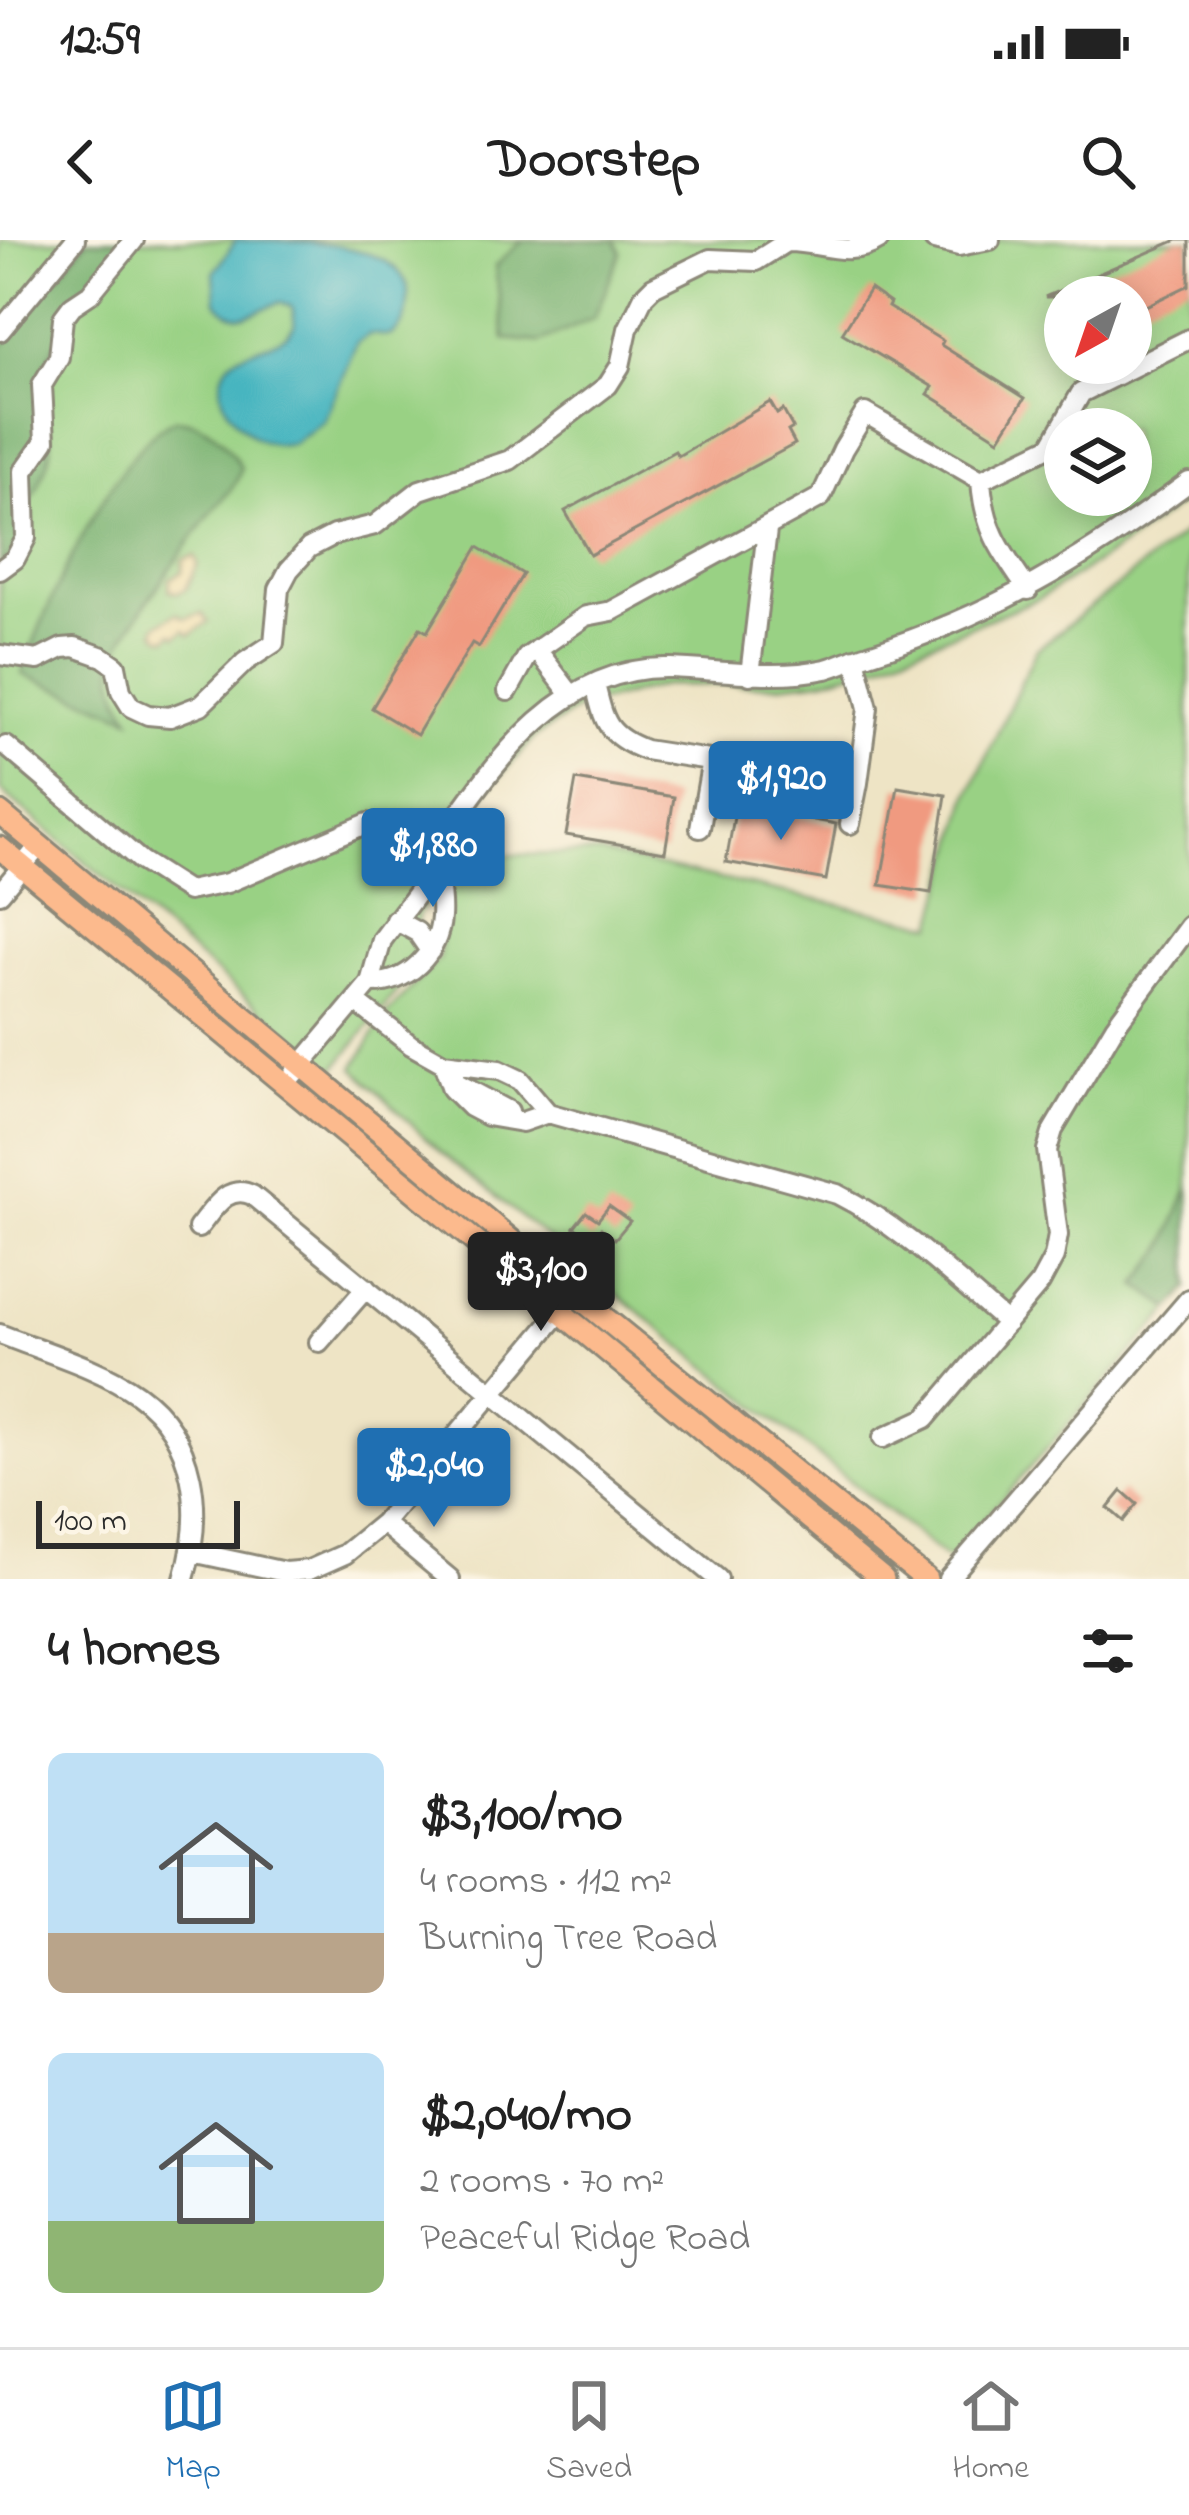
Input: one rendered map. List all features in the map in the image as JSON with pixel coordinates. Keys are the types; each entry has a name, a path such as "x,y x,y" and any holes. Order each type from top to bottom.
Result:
{"main road":[{"path":"0,813 575,1294 926,1579"},
{"path":"0,848 884,1579"}],"street":[{"path":"0,331 75,240"},
{"path":"0,570 15,559 26,538 24,471 45,441 42,385 59,357 63,319 134,240"},
{"path":"0,655 38,660 62,648 83,649 116,666 123,697 139,711 163,717 195,708 222,689 245,662 274,643 280,589 289,570 309,548 334,535 375,525 420,490 510,460 598,395 620,366 628,329 653,287 710,259 757,260 786,242 850,250 879,240"},
{"path":"934,240 967,246 990,240"},
{"path":"981,480 1051,446 1082,393 1189,339"},
{"path":"508,691 527,657 586,616 612,611 821,497 865,413 981,480"},
{"path":"981,480 983,515 995,542 1028,590"},
{"path":"370,982 384,983 409,973 430,951 442,913 435,848 517,736 572,696 638,670 750,675 819,670 915,639 1028,590 1189,482"},
{"path":"750,675 767,530"},
{"path":"537,650 572,696"},
{"path":"850,824 868,708 855,658"},
{"path":"595,684 603,716 621,741 646,750 858,782"},
{"path":"6,746 141,861 188,891 227,883 368,823 435,848"},
{"path":"700,828 712,760"},
{"path":"0,893 39,846"},
{"path":"286,1083 370,982 382,940 436,869"},
{"path":"395,920 417,932 430,951"},
{"path":"883,1438 926,1418 1040,1283 1054,1257 1058,1235 1047,1150 1053,1130 1115,1026 1189,926"},
{"path":"355,1001 447,1071 452,1089 470,1107 522,1122 540,1115 837,1194 905,1236 1007,1324"},
{"path":"447,1071 472,1064 507,1074 538,1097 540,1115"},
{"path":"491,1112 502,1099 507,1074"},
{"path":"198,1228 229,1193 240,1190 252,1195 718,1579"},
{"path":"320,1342 366,1288"},
{"path":"192,1552 274,1571 310,1570 345,1554 383,1523 575,1294"},
{"path":"960,1575 1189,1299"},
{"path":"0,1334 127,1388 165,1422 192,1480 192,1552 184,1579"},
{"path":"383,1523 450,1579"}],"green space":[{"path":"0,240 1189,240 1189,498 1038,599 876,665 822,680 778,685 665,685 581,707 535,737 489,788 418,916 417,945 403,983 333,1071 0,790"},
{"path":"87,240 131,240 81,302 51,354 41,384 50,456 28,501 20,544 0,565 0,348"},
{"path":"523,240 614,240 621,252 594,318 540,342 505,339 495,266"},
{"path":"175,419 214,434 241,468 232,488 155,590 118,652 116,687 131,718 22,674 64,573 106,495 152,435"},
{"path":"1189,529 1189,1186 1165,1247 1137,1285 1171,1309 948,1560 439,1151 354,1068 384,1017 439,958 445,902 464,856 599,853 934,925 968,797 1036,650"},
{"path":"1189,1186 1189,1288 1171,1309 1137,1285 1165,1247"}],"sand":[{"path":"195,556 198,564 186,589 169,590 170,579 182,572 183,560"},
{"path":"177,613 184,618 202,613 208,622 190,635 185,630 161,637 157,625"}],"water":[{"path":"236,240 342,247 389,264 403,278 408,303 402,324 389,336 370,334 357,342 324,420 293,443 254,437 223,399 224,370 232,361 278,341 295,324 292,307 281,302 240,316 216,302 214,273"}],"building":[{"path":"1177,240 1189,240 1189,285 1152,303 1152,276 1094,276"},
{"path":"870,289 890,303 888,307 943,341 941,345 1025,398 999,439 928,394 933,387 842,333"},
{"path":"770,402 777,414 783,410 795,444 590,555 565,511 675,451 678,456"},
{"path":"478,547 523,574 479,647 472,643 417,735 372,708 420,628 427,632"},
{"path":"576,780 674,797 665,852 566,835"},
{"path":"898,787 946,795 931,893 880,885"},
{"path":"736,806 836,824 826,880 726,862"},
{"path":"609,1206 630,1221 615,1239 601,1228 591,1240 574,1227 586,1212 598,1220"},
{"path":"1122,1491 1137,1504 1123,1521 1108,1508"}]}
